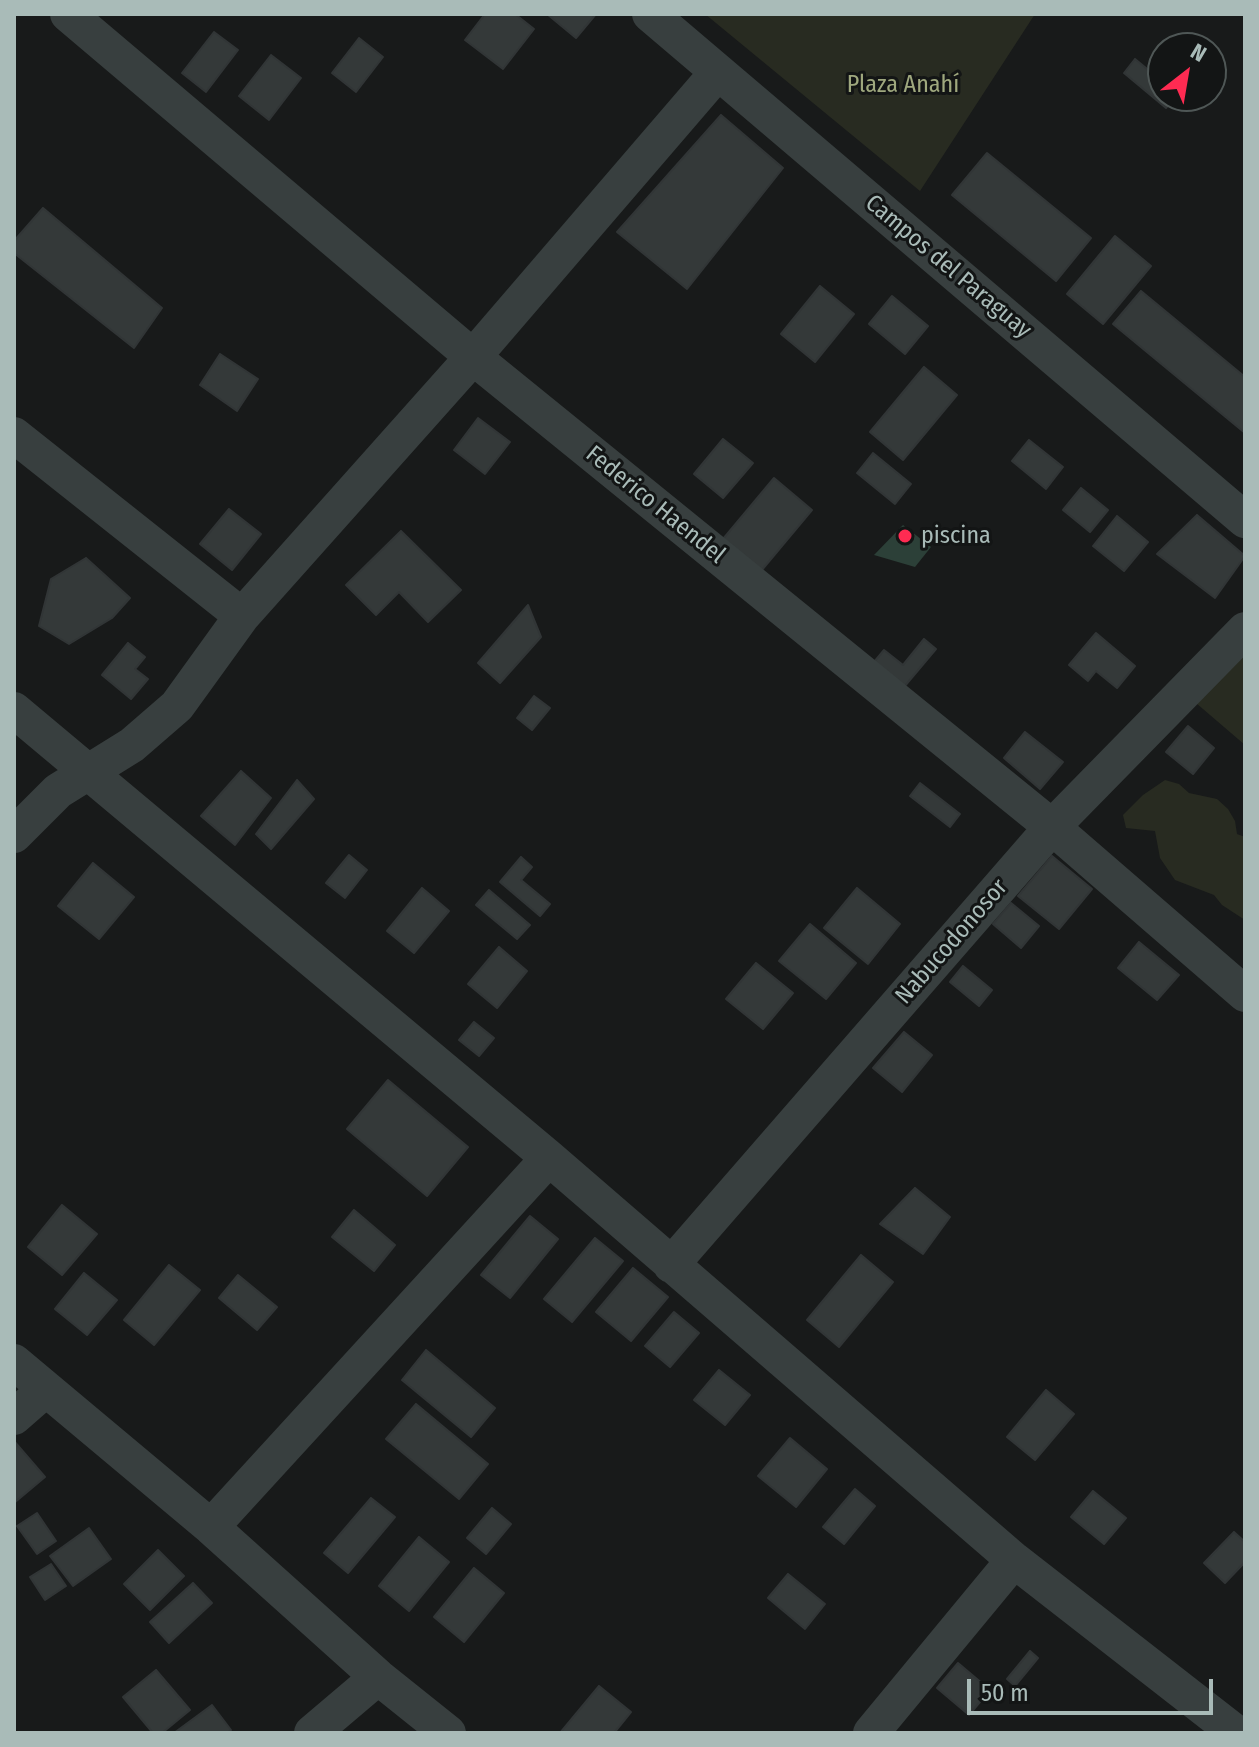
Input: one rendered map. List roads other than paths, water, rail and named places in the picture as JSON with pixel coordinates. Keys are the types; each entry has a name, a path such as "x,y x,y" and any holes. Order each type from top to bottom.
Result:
{"street":[{"name":"Federico Haendel","path":"68,14 473,357 1052,827 1245,994"},
{"name":"Campos del Paraguay","path":"650,14 1245,520"},
{"path":"14,835 58,791 132,745 177,706 242,616 473,357 718,72"},
{"path":"14,435 242,616"},
{"name":"Nabucodonosor","path":"671,1265 1052,827 1245,630"},
{"path":"14,710 549,1158 1014,1560 1236,1733"},
{"path":"211,1527 549,1158"},
{"path":"14,1362 211,1527 378,1677 448,1733"},
{"path":"14,1417 46,1389"},
{"path":"871,1733 1014,1560"},
{"path":"312,1733 378,1677"}],"place":[{"name":"piscina","path":"905,536"}],"park label":[{"name":"Plaza Anahí","path":"903,85"}]}
